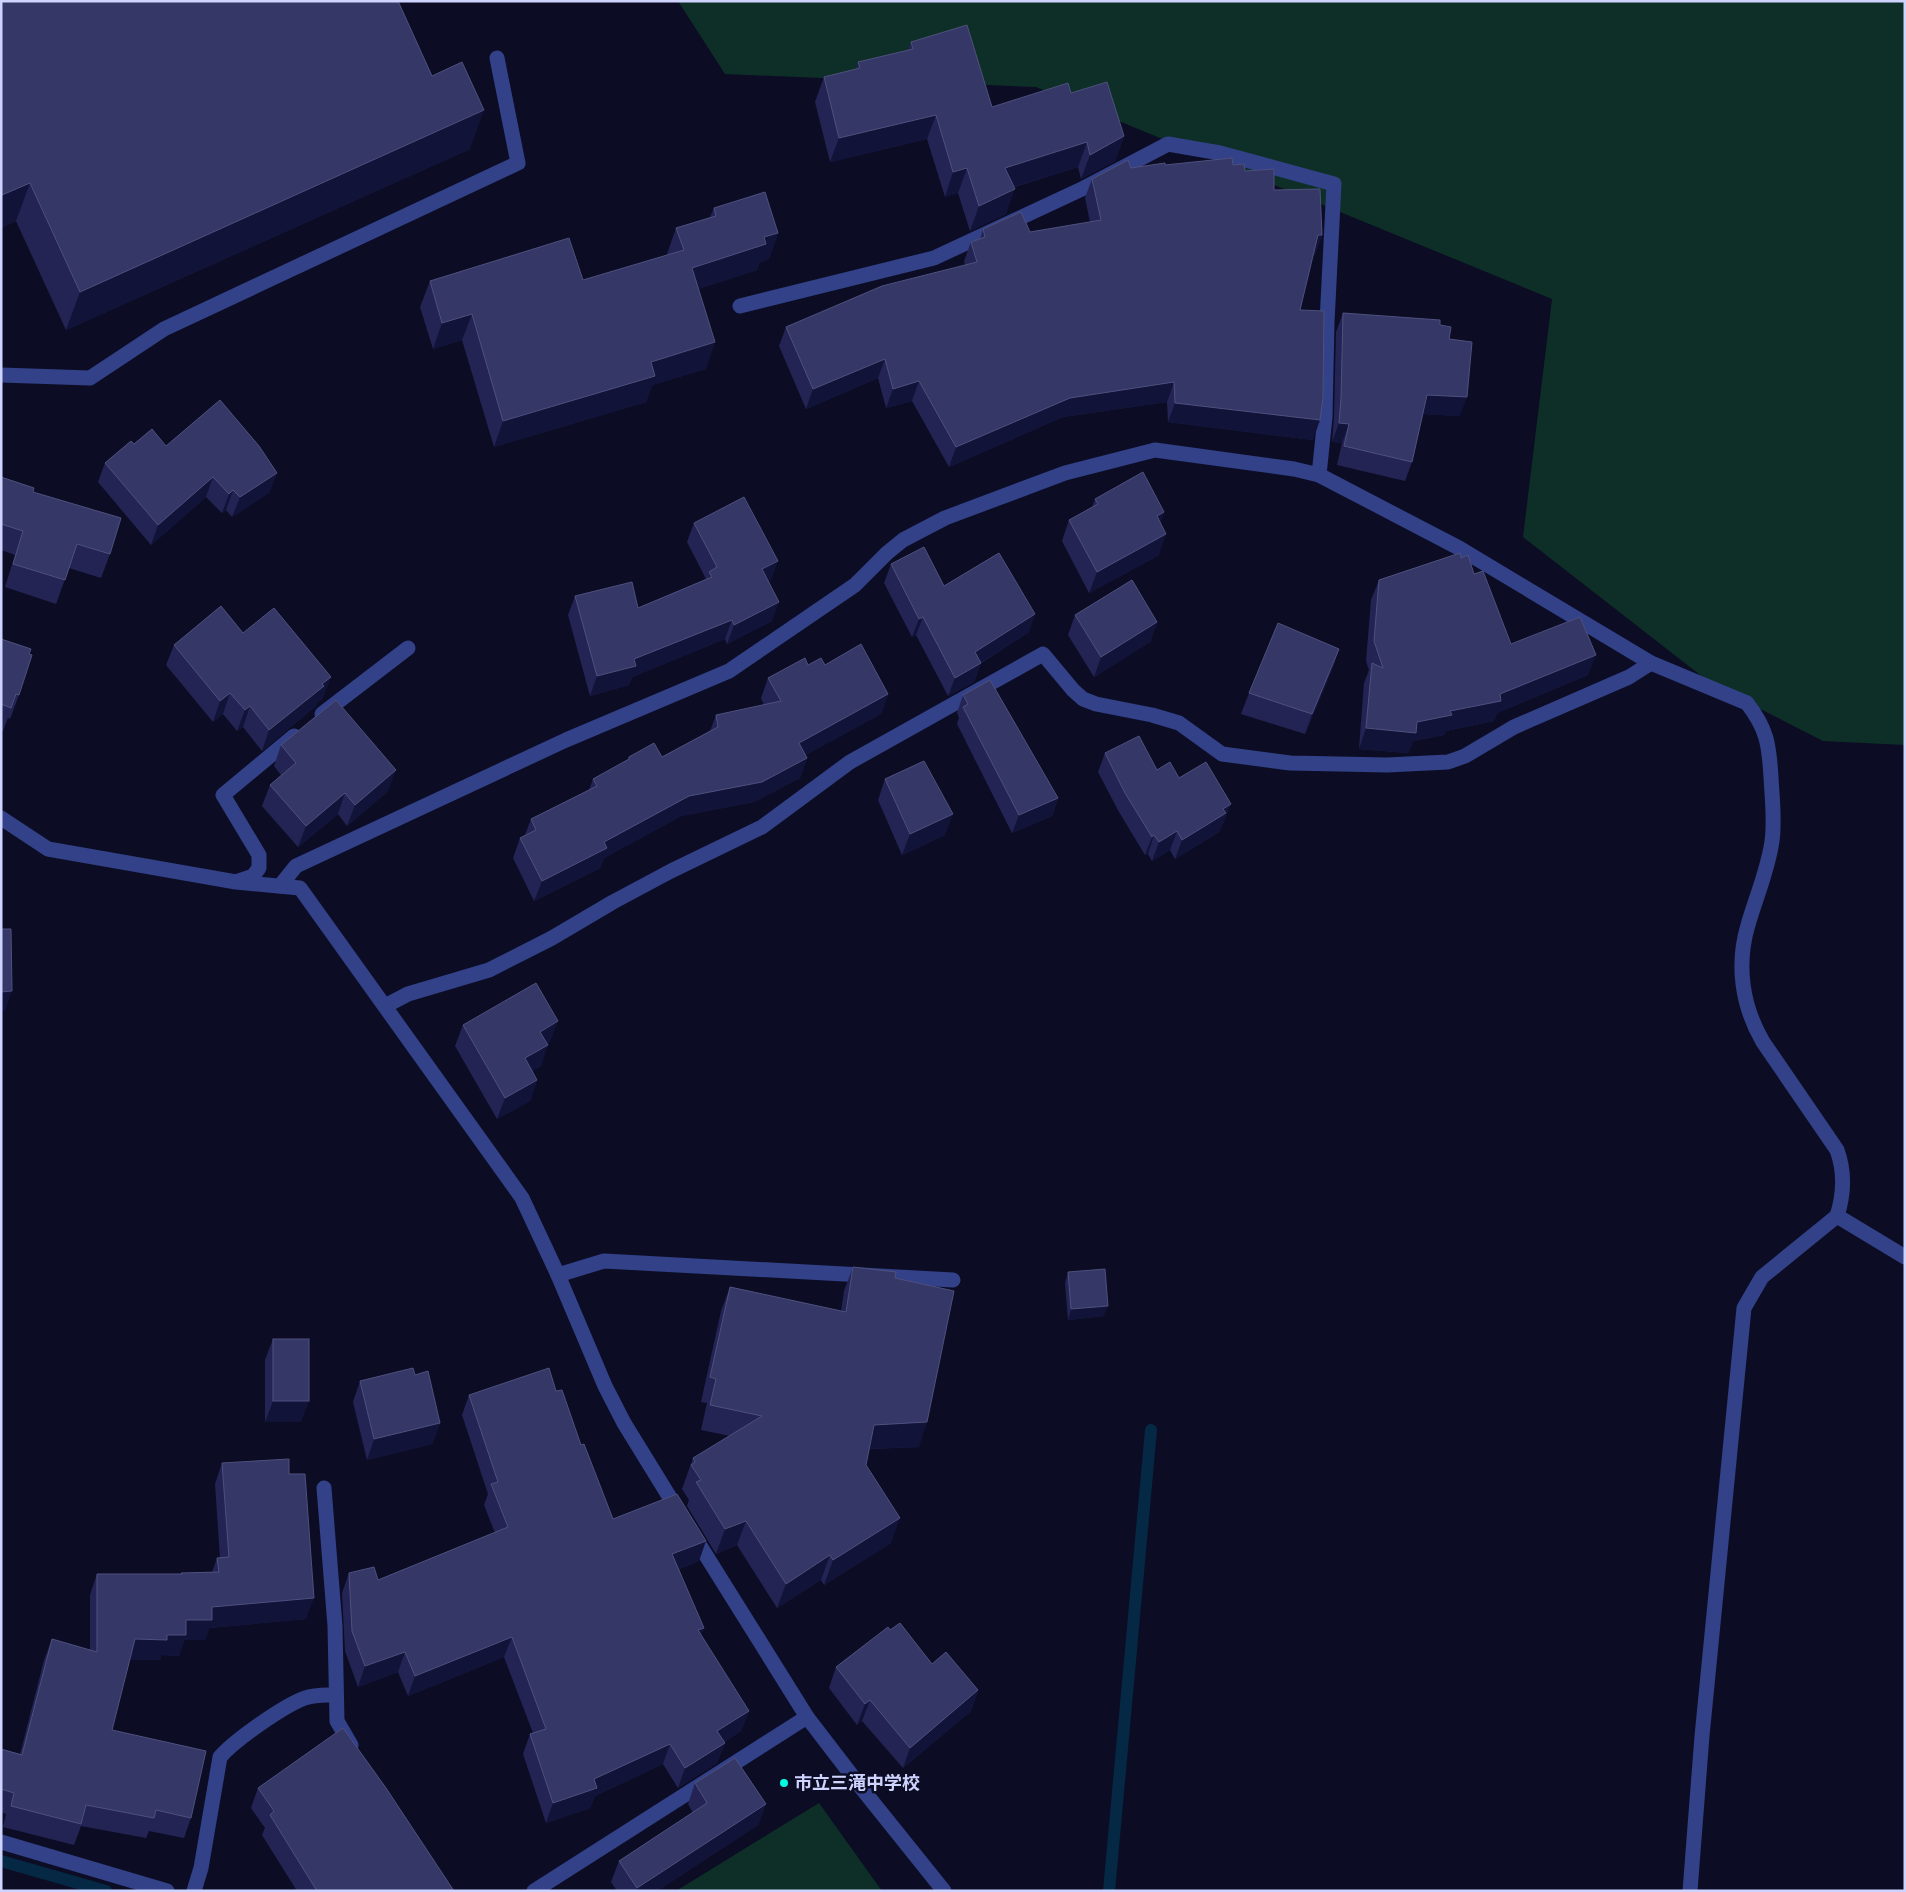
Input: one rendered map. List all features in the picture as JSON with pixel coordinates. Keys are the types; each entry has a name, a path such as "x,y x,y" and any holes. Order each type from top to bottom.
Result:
{"street":[{"path":"1,374 90,378 164,329 518,163 497,58"},
{"path":"740,306 934,258 1084,188 1168,144 1220,153 1334,184 1327,322 1325,417 1319,475"},
{"path":"280,886 296,866 566,740 729,671 855,585 903,540 945,518 1065,473 1155,450 1294,469 1319,475 1459,548 1651,663 1747,703 1765,730 1771,769 1773,814 1772,840 1742,950 1741,966 1745,1000 1756,1030 1763,1042 1837,1150 1841,1160 1843,1178 1841,1202 1837,1216 1762,1277 1744,1308 1702,1736 1690,1891"},
{"path":"236,882 253,876 259,868 259,855 222,795 308,725 408,648"},
{"path":"385,1006 408,994 489,970 552,938 671,871 762,827 850,762 1042,654 1083,699 1096,704 1152,715 1179,723 1222,754 1290,763 1387,765 1448,762 1465,756 1514,727 1629,677 1651,663"},
{"path":"1,818 48,849 236,882 300,888 522,1198 558,1275 605,1386 624,1423 807,1717 944,1891"},
{"path":"1837,1216 1905,1257"},
{"path":"558,1275 604,1261 953,1280"},
{"path":"324,1488 335,1626 337,1720 359,1757"},
{"path":"194,1891 201,1868 220,1758 229,1748 286,1707 305,1698 320,1694 336,1695"},
{"path":"534,1891 807,1717"},
{"path":"1,1842 167,1891"}],"green space":[{"path":"678,1 1905,1 1905,745 1823,741 1713,685 1523,537 1552,299 1036,87 725,74"},
{"path":"819,1803 882,1891 676,1891"}],"building":[{"path":"1,1 398,1 432,76 462,62 484,110 80,292 30,183 1,194"},
{"path":"967,25 992,107 1068,83 1071,93 1107,82 1124,136 1090,155 1087,142 1005,168 1015,189 979,206 967,168 953,172 936,115 839,138 824,77 860,68 858,62 913,49 911,42"},
{"path":"1232,158 1233,165 1244,164 1245,171 1274,169 1274,190 1320,189 1322,235 1318,235 1300,310 1324,311 1323,397 1320,420 1175,403 1174,382 1070,398 956,447 919,381 893,389 885,359 813,389 786,327 882,286 977,262 971,242 985,237 983,229 1021,212 1030,232 1101,220 1092,179 1128,160 1131,168 1165,163 1165,165"},
{"path":"765,192 778,233 764,237 766,244 692,268 715,342 651,362 655,376 503,421 472,314 442,323 430,281 569,238 583,280 684,250 676,228 716,216 714,208"},
{"path":"1343,313 1440,320 1440,325 1451,327 1449,339 1472,342 1467,397 1427,395 1412,462 1344,446 1349,424 1339,423"},
{"path":"220,400 259,446 277,473 240,497 233,490 229,494 213,477 158,525 105,463 131,441 134,444 152,429 166,446"},
{"path":"1143,472 1164,512 1157,516 1166,534 1097,572 1069,520 1098,504 1095,499"},
{"path":"1,477 34,488 33,492 121,518 110,554 77,544 65,580 13,564 23,531 1,524"},
{"path":"744,497 778,561 762,569 779,602 734,625 732,620 634,659 636,666 597,676 575,596 632,582 638,608 712,577 709,572 717,567 694,523"},
{"path":"924,547 944,586 999,553 1035,614 975,652 981,663 955,678 923,617 919,619 891,564"},
{"path":"1460,553 1461,558 1468,555 1474,574 1483,571 1511,644 1580,617 1596,655 1500,694 1501,701 1450,711 1452,715 1417,722 1416,733 1366,728 1372,663 1383,668 1374,641 1379,580"},
{"path":"1132,580 1157,622 1101,657 1075,615"},
{"path":"221,606 243,633 274,608 331,677 322,684 324,686 269,730 250,706 245,710 230,693 220,701 174,645"},
{"path":"1278,623 1339,649 1312,714 1249,693"},
{"path":"1,639 31,649 29,654 32,655 19,695 16,694 11,708 1,704"},
{"path":"861,644 888,694 799,743 807,758 762,782 689,796 604,842 607,848 542,881 520,838 536,830 531,819 597,786 593,779 654,743 662,757 718,727 716,715 781,701 768,678 805,658 808,665 821,658 825,665"},
{"path":"990,680 1058,798 1019,815 963,707 968,704 963,695"},
{"path":"336,700 396,770 355,805 345,793 306,826 270,785 296,763 281,745"},
{"path":"1139,736 1157,770 1170,762 1179,778 1206,762 1231,804 1223,809 1226,813 1182,840 1177,831 1159,842 1154,835 1152,837 1125,793 1105,753"},
{"path":"924,761 953,814 910,834 885,779"},
{"path":"1,929 11,929 12,991 1,992"},
{"path":"536,983 558,1021 540,1032 548,1045 525,1058 537,1080 505,1098 463,1025"},
{"path":"853,1267 896,1272 895,1278 954,1291 927,1422 874,1425 866,1465 900,1518 833,1560 830,1555 786,1584 746,1521 725,1529 696,1482 701,1480 691,1465 695,1462 693,1458 762,1416 710,1405 716,1379 710,1377 730,1287 846,1312"},
{"path":"1105,1269 1108,1306 1071,1309 1068,1272"},
{"path":"273,1339 309,1339 309,1401 273,1401"},
{"path":"413,1368 415,1375 428,1371 440,1423 374,1439 360,1381"},
{"path":"549,1368 556,1391 562,1390 581,1445 584,1444 613,1519 677,1494 706,1541 672,1554 704,1628 698,1630 749,1711 717,1731 725,1743 685,1768 670,1744 594,1779 597,1788 553,1803 530,1734 546,1729 512,1637 415,1676 405,1652 365,1666 352,1631 349,1573 374,1567 378,1580 508,1527 491,1484 498,1482 469,1395"},
{"path":"289,1459 289,1474 305,1474 314,1598 212,1607 212,1620 186,1620 186,1635 167,1635 167,1640 135,1639 112,1730 206,1751 191,1818 156,1810 154,1818 86,1805 81,1824 11,1806 14,1793 1,1789 1,1749 22,1755 52,1639 97,1652 97,1574 219,1572 217,1558 229,1557 222,1463"},
{"path":"900,1623 932,1664 946,1652 978,1690 910,1748 870,1700 865,1704 836,1667 888,1627 890,1630"},
{"path":"343,1728 386,1788 454,1891 317,1891 270,1815 274,1811 258,1788"},
{"path":"735,1758 766,1804 637,1888 619,1861 707,1803 695,1783"}],"waterway":[{"path":"1109,1891 1151,1430"},
{"path":"1,1861 106,1891"}],"place":[{"name":"市立三滝中学校","path":"784,1783"}]}
